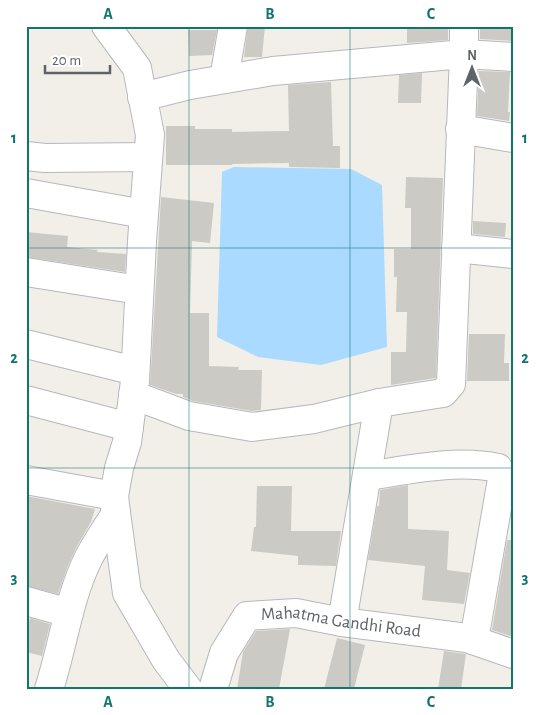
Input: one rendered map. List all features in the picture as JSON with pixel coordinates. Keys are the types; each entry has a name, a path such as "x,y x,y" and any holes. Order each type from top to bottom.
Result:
{"street":[{"path":"106,26 136,68 150,135 134,383 128,442 119,468 115,505 128,593 166,660 188,689"},
{"path":"224,79 233,26"},
{"path":"26,344 134,383 188,416 252,427 314,419 379,403 443,393 451,384 464,26"},
{"path":"142,97 190,85 273,71 464,54 513,57"},
{"path":"460,129 513,138"},
{"path":"26,156 45,158 148,157"},
{"path":"26,194 144,214"},
{"path":"456,248 513,254"},
{"path":"26,272 139,290"},
{"path":"26,400 129,427"},
{"path":"342,622 379,403"},
{"path":"367,476 438,466 505,466 474,640"},
{"path":"26,480 115,505"},
{"path":"49,689 58,662 69,613 88,560 115,505"},
{"path":"26,601 69,613"},
{"name":"Mahatma Gandhi Road","path":"213,689 224,653 247,616 296,613 342,622 474,640 513,654"}],"water":[{"path":"234,167 351,169 382,185 387,347 321,365 258,357 217,337 222,172"}],"building":[{"path":"248,26 265,26 262,57 244,57"},
{"path":"407,26 448,26 448,40 407,43"},
{"path":"480,26 513,26 513,41 480,39"},
{"path":"188,30 217,30 212,55 189,56"},
{"path":"479,71 510,72 509,121 477,116"},
{"path":"422,73 421,103 398,103 399,75"},
{"path":"331,82 333,146 340,146 340,168 289,167 289,163 166,165 166,126 195,126 195,129 232,129 232,132 289,131 288,85"},
{"path":"406,177 443,178 436,378 391,385 391,352 406,352 407,312 396,312 397,277 394,277 394,249 411,249 411,208 405,208"},
{"path":"161,197 214,203 210,243 192,241 190,313 209,313 209,366 239,367 238,370 262,370 261,410 252,411 193,401 183,397 183,394 176,394 150,385"},
{"path":"473,221 506,223 505,237 473,234"},
{"path":"26,232 68,236 67,247 126,254 125,272 26,257"},
{"path":"469,334 505,334 504,363 509,363 509,381 467,381"},
{"path":"408,485 408,529 449,531 447,570 470,573 464,604 422,600 425,566 368,560 377,506 379,506 380,490"},
{"path":"257,486 292,486 291,531 341,531 336,566 298,565 298,556 251,551 254,527 256,527"},
{"path":"26,496 95,509 91,522 67,568 58,594 26,586"},
{"path":"507,540 513,540 513,637 492,630"},
{"path":"30,618 50,624 42,656 26,652 26,634"},
{"path":"290,629 279,689 237,689 243,652 256,631"},
{"path":"337,638 365,645 354,689 324,689"},
{"path":"444,651 466,654 461,689 438,689"}]}
